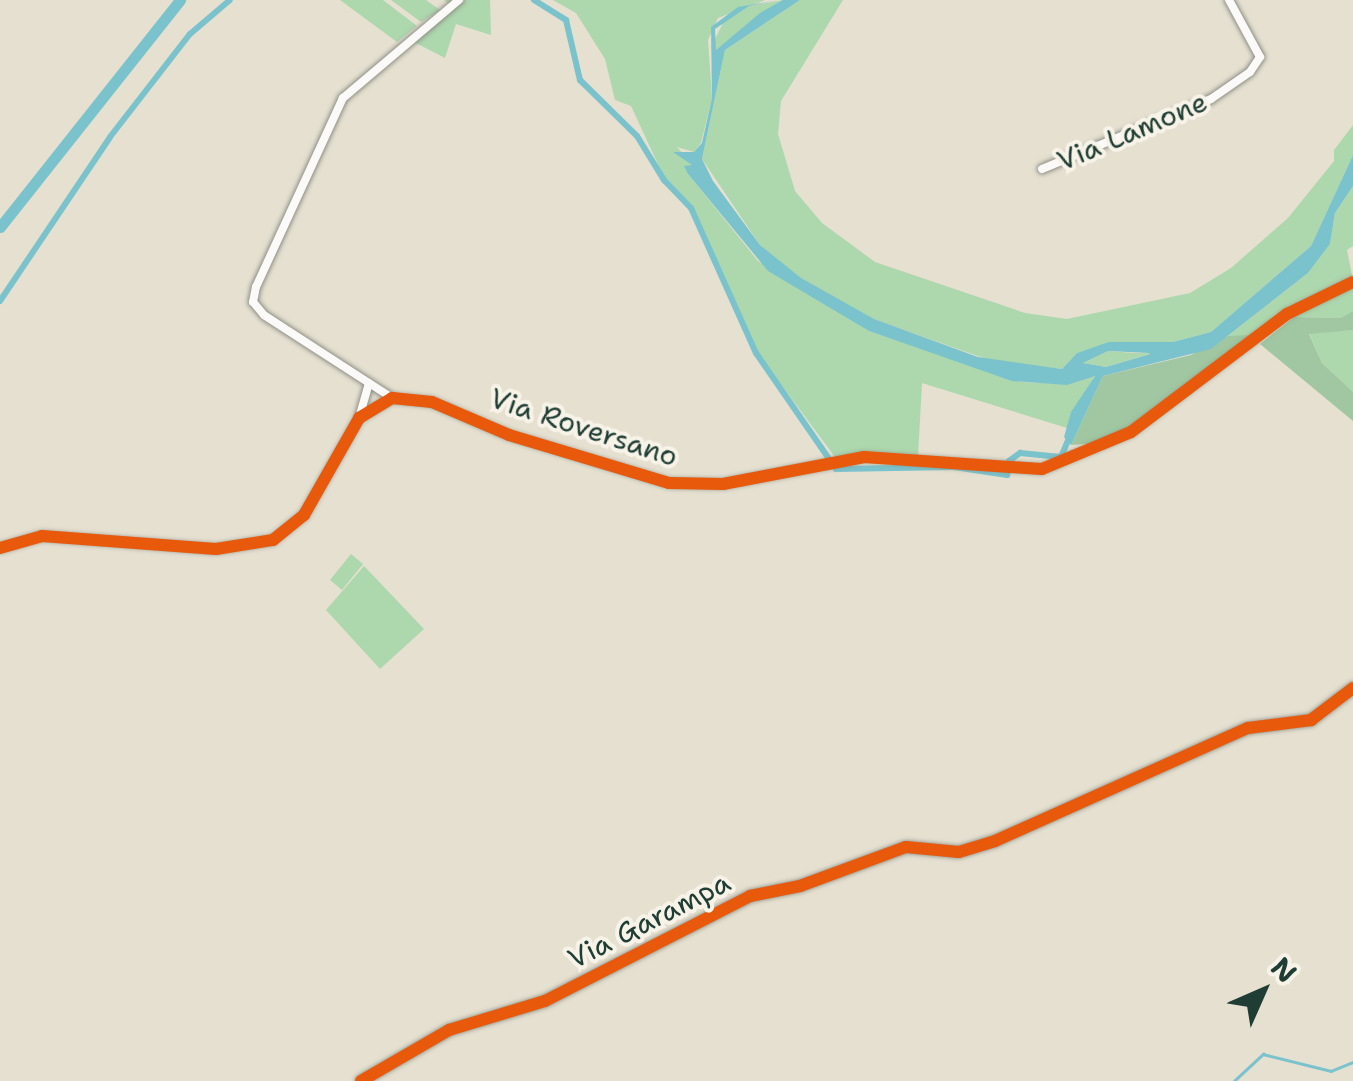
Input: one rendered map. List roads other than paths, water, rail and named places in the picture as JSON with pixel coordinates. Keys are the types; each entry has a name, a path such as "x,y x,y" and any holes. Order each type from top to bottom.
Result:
{"street":[{"path":"359,418 392,398 264,315 253,302 256,287 343,98 459,0"},
{"name":"Via Lamone","path":"1042,169 1211,99 1250,72 1260,57 1228,0"},
{"name":"Via Roversano","path":"392,398 432,402 509,435 669,484 723,484 833,461 960,461 1023,470 1057,465 1131,432 1287,314 1353,282"},
{"path":"0,548 42,536 216,549 273,540 304,515 359,418 369,383"},
{"name":"Via Garampa","path":"361,1081 449,1030 544,1002 750,896 800,886 906,847 959,852 995,841 1248,728 1311,720 1353,688"}],"water":[{"path":"778,0 749,6 715,29 716,50 760,13 783,0 800,0 725,50 702,159 713,181 760,245 801,278 874,319 978,357 1062,369 1077,353 1109,342 1173,342 1211,332 1311,246 1353,155 1353,186 1335,213 1330,244 1308,273 1211,349 1103,376 1071,445 1064,437 1071,412 1095,376 1067,385 1012,381 869,331 768,271 688,174 684,166 692,165 673,152 694,152 702,143 712,98 711,27 738,7","holes":["1108,351 1149,353 1106,367 1083,363"]}],"waterway":[{"path":"0,227 180,0"},
{"path":"0,301 110,137 190,34 230,0"},
{"path":"534,0 566,20 580,80 637,136 664,180 691,208 756,353 836,469 954,467 1007,475 1009,461 1020,453 1061,457 1069,438"},
{"path":"1234,1081 1263,1054 1331,1071 1353,1062"}]}
